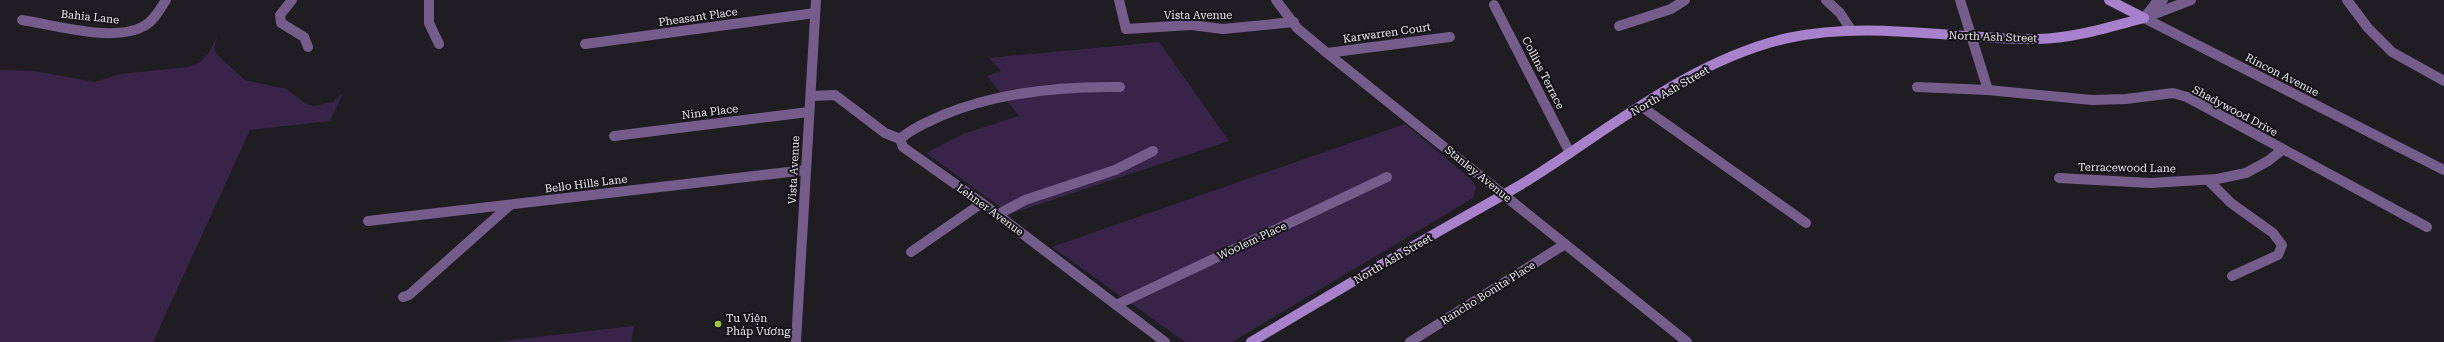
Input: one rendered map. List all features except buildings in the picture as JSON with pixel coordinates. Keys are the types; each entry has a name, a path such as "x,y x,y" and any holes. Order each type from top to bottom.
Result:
{"main road":[{"name":"Rincon Avenue","path":"2109,0 2144,18"},
{"name":"North Ash Street","path":"1251,342 1503,194 1642,107 1720,62 1757,47 1813,33 1851,30 2041,40 2085,33 2144,18"}],"street":[{"name":"Bahia Lane","path":"22,20 115,34 134,31 155,18 166,0"},
{"path":"292,0 280,15 281,23 304,37 308,47"},
{"path":"429,0 427,14 430,31 439,44"},
{"name":"Vista Avenue","path":"796,342 816,0"},
{"name":"Vista Avenue","path":"1119,0 1126,29 1191,25 1223,29 1294,22"},
{"name":"Stanley Avenue","path":"1276,0 1294,22 1327,53 1566,244 1683,341"},
{"path":"1619,26 1671,9 1685,0"},
{"path":"1826,0 1840,14 1851,30"},
{"path":"1960,0 1970,37 1988,90"},
{"path":"2144,18 2155,4 2163,0"},
{"path":"2144,18 2166,11 2191,0"},
{"path":"2347,0 2368,28 2392,52 2444,81"},
{"name":"Collins Terrace","path":"1494,5 1570,153"},
{"name":"Pheasant Place","path":"585,44 815,13"},
{"name":"Rincon Avenue","path":"2144,18 2444,170"},
{"name":"Karwarren Court","path":"1327,53 1450,37"},
{"path":"900,139 912,129 948,113 999,96 1078,86 1120,87"},
{"name":"Shadywood Drive","path":"1917,87 1988,90 2092,100 2126,99 2173,93 2187,97 2282,150 2427,227"},
{"name":"Lehner Avenue","path":"811,96 835,95 885,133 900,139 904,147 982,203 1165,342"},
{"path":"1642,107 1806,223"},
{"name":"Nina Place","path":"614,136 810,112"},
{"name":"Terracewood Lane","path":"2059,178 2150,183 2208,180 2246,173 2268,161 2282,150"},
{"path":"997,215 1026,200 1116,170 1153,151"},
{"name":"Bello Hills Lane","path":"368,221 806,170"},
{"name":"Woolem Place","path":"1116,305 1387,177"},
{"path":"2208,180 2231,203 2273,233 2282,245 2278,255 2232,276"},
{"path":"911,252 982,203"},
{"path":"403,297 409,295 510,205"},
{"name":"Rancho Bonita Place","path":"1410,342 1566,244"}],"shaded area":[{"path":"218,36 214,47 216,54 245,80 286,89 306,104 314,106 333,102 343,93 330,121 250,130 153,342 0,342 0,70 34,71 95,82 120,74 188,67 200,62 208,54"},
{"path":"1159,42 1229,141 1010,214 926,153 963,134 1019,116 987,76 1001,71 989,58"},
{"path":"1405,124 1472,180 1476,188 1473,198 1232,342 1185,342 1052,247"},
{"path":"633,326 631,342 496,342"}],"place":[{"name":"Tu Viện Pháp Vương","path":"718,324"}]}
